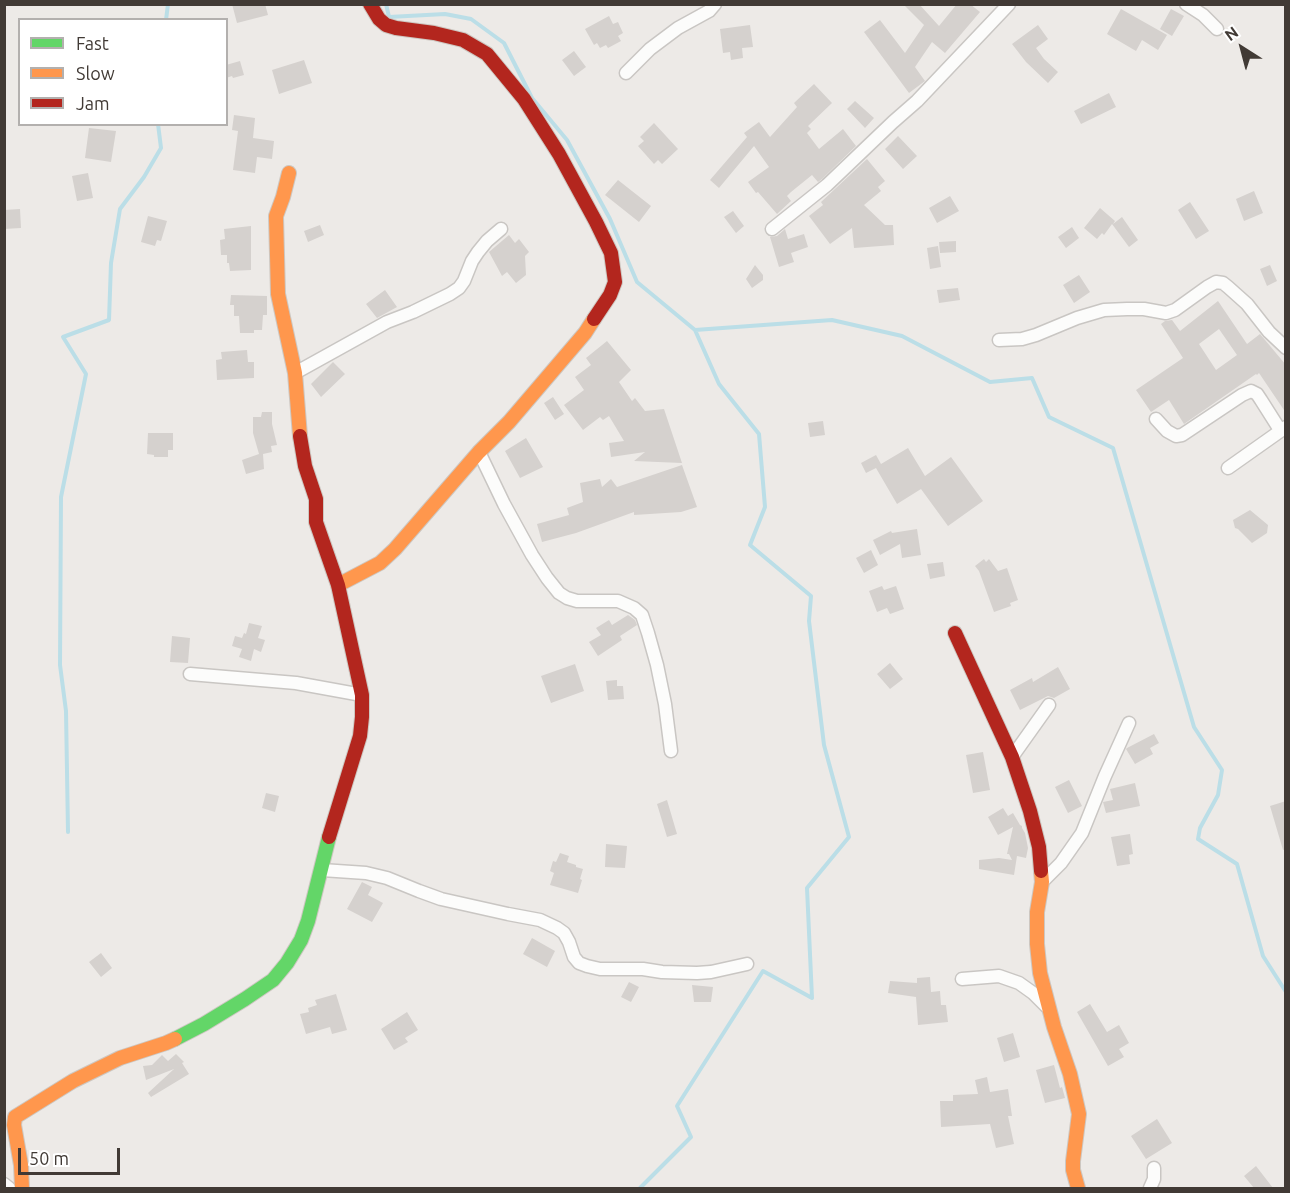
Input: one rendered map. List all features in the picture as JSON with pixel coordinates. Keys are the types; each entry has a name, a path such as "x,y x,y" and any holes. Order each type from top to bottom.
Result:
{"street":[{"path":"338,585 363,573 395,549 585,333 610,295 615,282 611,253 560,154 524,99 487,54 464,40 386,25 379,19 370,4"},
{"path":"626,73 678,28 708,11 715,4"},
{"path":"772,229 827,186 917,101 1009,4"},
{"path":"1186,4 1203,15 1217,29"},
{"path":"22,1188 15,1117 74,1081 120,1058 166,1043 204,1024 273,980 287,963 301,940 308,921 360,736 362,695 338,585 316,522 316,499 305,466 299,428 295,373 278,294 276,216 289,173"},
{"path":"295,373 387,322 413,312 459,288 478,252 501,229"},
{"path":"999,340 1022,339 1036,335 1077,318 1104,310 1144,309 1166,313 1175,310 1216,282 1223,283 1247,304 1269,332 1286,348"},
{"path":"1156,419 1176,436 1182,435 1242,395 1251,391 1257,394 1283,428 1228,468"},
{"path":"479,452 532,555 559,593 577,601 618,601 634,608 642,615 657,665 667,711 670,751"},
{"path":"955,633 1011,757 1040,847 1042,882 1037,912 1040,973 1054,1027 1070,1074 1078,1114 1073,1161 1078,1188"},
{"path":"190,674 296,683 362,695"},
{"path":"1011,757 1049,705"},
{"path":"1042,882 1061,863 1082,833 1129,723"},
{"path":"322,870 366,873 387,878 441,899 540,920 557,927 564,933 574,957 586,966 600,969 697,973 747,964"},
{"path":"962,979 999,976 1019,983 1050,1010"},
{"path":"1150,1188 1154,1179 1154,1168"},
{"path":"4,1184 9,1188"}],"building":[{"path":"232,4 265,4 268,15 237,23"},
{"path":"903,4 919,4 939,26 957,4 970,4 980,12 945,53 932,42 915,67 925,81 909,93 864,32 880,20 905,53 924,25"},
{"path":"1121,9 1167,35 1158,50 1142,40 1136,51 1107,34"},
{"path":"1171,9 1184,16 1172,36 1160,29"},
{"path":"609,16 613,24 618,22 623,33 618,36 621,41 608,48 606,45 600,48 597,43 594,45 585,29"},
{"path":"750,25 753,47 742,48 743,58 731,60 730,52 723,53 720,29"},
{"path":"1038,25 1048,39 1036,48 1058,72 1048,83 1026,62 1012,44"},
{"path":"574,51 586,67 574,76 562,60"},
{"path":"304,60 312,83 279,94 272,70"},
{"path":"240,61 244,75 228,77 228,64"},
{"path":"814,84 832,103 808,126 811,129 807,133 819,149 843,129 856,146 818,182 812,175 787,196 791,201 777,214 758,192 756,193 748,182 769,167 754,146 719,188 710,180 747,137 744,133 759,122 770,137 797,107 794,103"},
{"path":"1109,93 1116,107 1081,124 1074,111"},
{"path":"855,101 874,118 865,128 847,109"},
{"path":"234,115 255,118 253,138 274,141 272,159 257,157 255,173 233,170 238,131 232,130"},
{"path":"654,123 678,149 662,164 658,160 654,164 638,146 644,141 640,137"},
{"path":"89,128 116,131 111,162 85,158"},
{"path":"898,136 917,156 903,169 885,149"},
{"path":"867,159 885,181 878,187 881,191 864,205 885,225 893,225 894,245 854,248 852,228 830,244 809,216 823,205 821,202"},
{"path":"88,173 93,198 77,201 72,176"},
{"path":"618,180 651,206 639,222 605,195"},
{"path":"1254,191 1263,213 1244,221 1236,199"},
{"path":"950,196 959,211 937,223 929,208"},
{"path":"1190,202 1209,231 1196,239 1178,210"},
{"path":"1100,208 1115,221 1113,224 1122,217 1138,240 1129,247 1112,224 1104,235 1102,233 1097,239 1084,228"},
{"path":"20,209 21,228 4,229 4,210"},
{"path":"733,211 744,226 736,233 724,217"},
{"path":"148,216 167,221 161,241 157,240 155,246 141,242"},
{"path":"320,225 324,235 308,242 304,231"},
{"path":"251,226 251,270 230,271 227,255 221,255 220,240 225,239 224,229"},
{"path":"1072,227 1079,238 1066,248 1058,237"},
{"path":"785,229 788,239 804,234 808,247 791,253 794,262 779,267 770,237 777,236"},
{"path":"509,235 515,243 519,239 529,252 525,256 526,275 516,283 507,272 502,276 489,252"},
{"path":"956,241 956,252 940,253 939,242"},
{"path":"938,246 941,267 930,269 927,248"},
{"path":"755,265 763,275 763,280 752,288 746,279"},
{"path":"1270,265 1277,281 1267,286 1260,269"},
{"path":"1079,275 1090,292 1074,303 1063,285"},
{"path":"958,288 960,300 939,303 937,290"},
{"path":"385,290 397,307 377,318 366,304"},
{"path":"231,295 267,296 267,315 263,315 262,330 254,330 254,333 240,333 239,316 234,316 234,305 230,305"},
{"path":"1218,301 1247,344 1260,334 1286,365 1286,413 1259,373 1184,424 1169,400 1151,412 1136,390 1183,358 1161,324 1172,320 1180,331","holes":["1219,329 1237,355 1216,370 1199,344"]},
{"path":"607,341 631,370 619,382 632,401 635,398 645,411 664,409 682,463 634,461 645,452 611,457 609,443 624,441 609,416 603,420 600,417 583,430 564,405 584,390 575,377 591,365 586,358"},
{"path":"247,350 248,362 254,362 254,378 217,380 216,360 222,359 221,352"},
{"path":"333,362 345,374 321,397 311,384"},
{"path":"553,397 564,414 555,420 544,403"},
{"path":"262,412 272,412 277,445 271,446 272,452 263,454 264,469 246,474 242,460 259,454 253,433 253,417 261,417"},
{"path":"823,421 825,435 810,437 808,423"},
{"path":"148,433 173,433 173,450 168,450 168,457 154,457 154,455 147,454"},
{"path":"526,438 543,467 520,478 505,451"},
{"path":"908,448 925,476 951,457 983,501 948,526 921,489 897,504 876,468 866,473 861,463 876,455 881,464"},
{"path":"682,465 697,507 681,512 634,515 634,512 576,533 542,542 537,524 569,515 567,508 583,502 580,483 600,479 602,487 611,479 617,487"},
{"path":"1250,510 1268,525 1267,533 1252,543 1235,528 1233,520"},
{"path":"917,529 921,555 902,558 900,544 880,555 873,540 891,531 892,533"},
{"path":"871,550 878,565 864,573 856,558"},
{"path":"984,559 986,562 989,559 998,571 1007,568 1018,600 1010,603 1011,606 994,612 975,566"},
{"path":"943,562 945,576 930,579 927,564"},
{"path":"882,586 884,590 896,586 904,609 890,614 887,608 877,612 869,591"},
{"path":"628,615 635,620 637,625 620,636 622,640 598,656 589,642 601,635 596,628 609,620 612,625"},
{"path":"249,623 262,626 258,638 265,640 261,652 254,649 251,661 239,657 242,649 232,646 235,636 242,638 244,633 246,634"},
{"path":"172,636 190,638 188,663 170,662"},
{"path":"890,663 903,679 890,689 877,674"},
{"path":"575,664 584,691 551,703 541,676"},
{"path":"1058,667 1070,689 1054,698 1048,696 1020,710 1010,690 1032,678 1033,682"},
{"path":"617,680 617,686 623,686 624,699 608,700 606,681"},
{"path":"1154,734 1159,743 1150,748 1153,754 1135,764 1126,749"},
{"path":"983,752 990,790 973,793 966,755"},
{"path":"1069,780 1082,806 1068,813 1055,787"},
{"path":"1135,783 1140,806 1106,813 1103,802 1113,800 1110,789"},
{"path":"266,793 279,796 275,812 262,808"},
{"path":"667,800 677,834 667,837 657,804"},
{"path":"1286,801 1286,849 1283,850 1270,806"},
{"path":"1003,808 1008,816 1013,813 1022,826 1028,848 1026,858 1017,856 1014,875 979,869 979,860 999,858 1012,860 1007,854 1013,827 998,835 988,817"},
{"path":"1130,834 1133,854 1129,855 1130,864 1117,866 1111,837"},
{"path":"606,844 627,846 625,868 605,867"},
{"path":"560,853 569,856 567,862 583,869 578,893 550,885 554,873 550,871 553,861 556,862"},
{"path":"362,882 372,887 368,895 383,903 372,922 347,909"},
{"path":"532,938 555,951 547,967 523,954"},
{"path":"101,953 112,968 101,977 89,962"},
{"path":"930,977 931,992 940,991 941,1005 946,1005 948,1022 918,1025 916,997 888,993 890,981 917,983 917,978"},
{"path":"629,982 639,987 631,1002 621,997"},
{"path":"692,985 713,987 711,1002 694,1002"},
{"path":"336,994 347,1030 332,1034 330,1027 306,1034 300,1014 309,1012 308,1008 317,1005 315,1000"},
{"path":"1090,1004 1107,1032 1119,1025 1129,1043 1119,1049 1124,1057 1108,1066 1077,1012"},
{"path":"407,1012 418,1030 405,1038 408,1042 394,1050 381,1029"},
{"path":"1013,1033 1020,1057 1004,1062 997,1038"},
{"path":"176,1054 184,1062 182,1063 189,1074 151,1097 148,1093 174,1069 146,1080 143,1066 152,1065 162,1055 168,1061"},
{"path":"1054,1065 1065,1098 1045,1103 1036,1070"},
{"path":"987,1077 990,1092 1008,1089 1012,1116 1008,1116 1014,1144 996,1148 990,1124 941,1127 940,1101 953,1101 953,1095 978,1094 975,1080"},
{"path":"1157,1119 1172,1143 1146,1159 1131,1136"},
{"path":"1256,1166 1273,1188 1254,1188 1244,1176"}],"waterway":[{"path":"166,18 168,4"},
{"path":"386,4 389,17 445,14 471,19 504,43 532,98 567,140 610,219 637,282 695,330 832,320 902,336 990,382 1032,378 1049,417 1113,448 1194,727 1222,770 1218,795 1200,828 1198,839 1237,864 1263,956 1286,992"},
{"path":"68,832 66,711 60,665 61,497 86,374 63,337 109,320 111,263 120,209 144,177 161,148 158,126"},
{"path":"640,1188 691,1137 677,1106 763,971 812,998 807,888 849,837 824,745 809,621 811,596 750,545 765,507 759,434 719,384 695,330"}],"traffic: fast":[{"path":"175,1039 245,999 273,980 287,963 301,940 308,921 329,837"}],"traffic: slow":[{"path":"289,173 276,216 278,294 295,373 300,436"},
{"path":"338,585 380,563 395,549 479,452 509,422 585,333 594,319"},
{"path":"1041,871 1042,882 1037,912 1040,973 1054,1027 1070,1074 1079,1114 1073,1161 1078,1188"},
{"path":"22,1188 15,1117 73,1081 120,1058 175,1039"}],"traffic: jam":[{"path":"370,4 379,19 386,25 463,40 487,54 524,99 559,154 611,253 615,282 610,295 594,319"},
{"path":"300,436 305,466 316,499 316,522 338,585 362,695 360,736 329,837"},
{"path":"955,633 1012,757 1030,811 1039,847 1041,871"}]}
